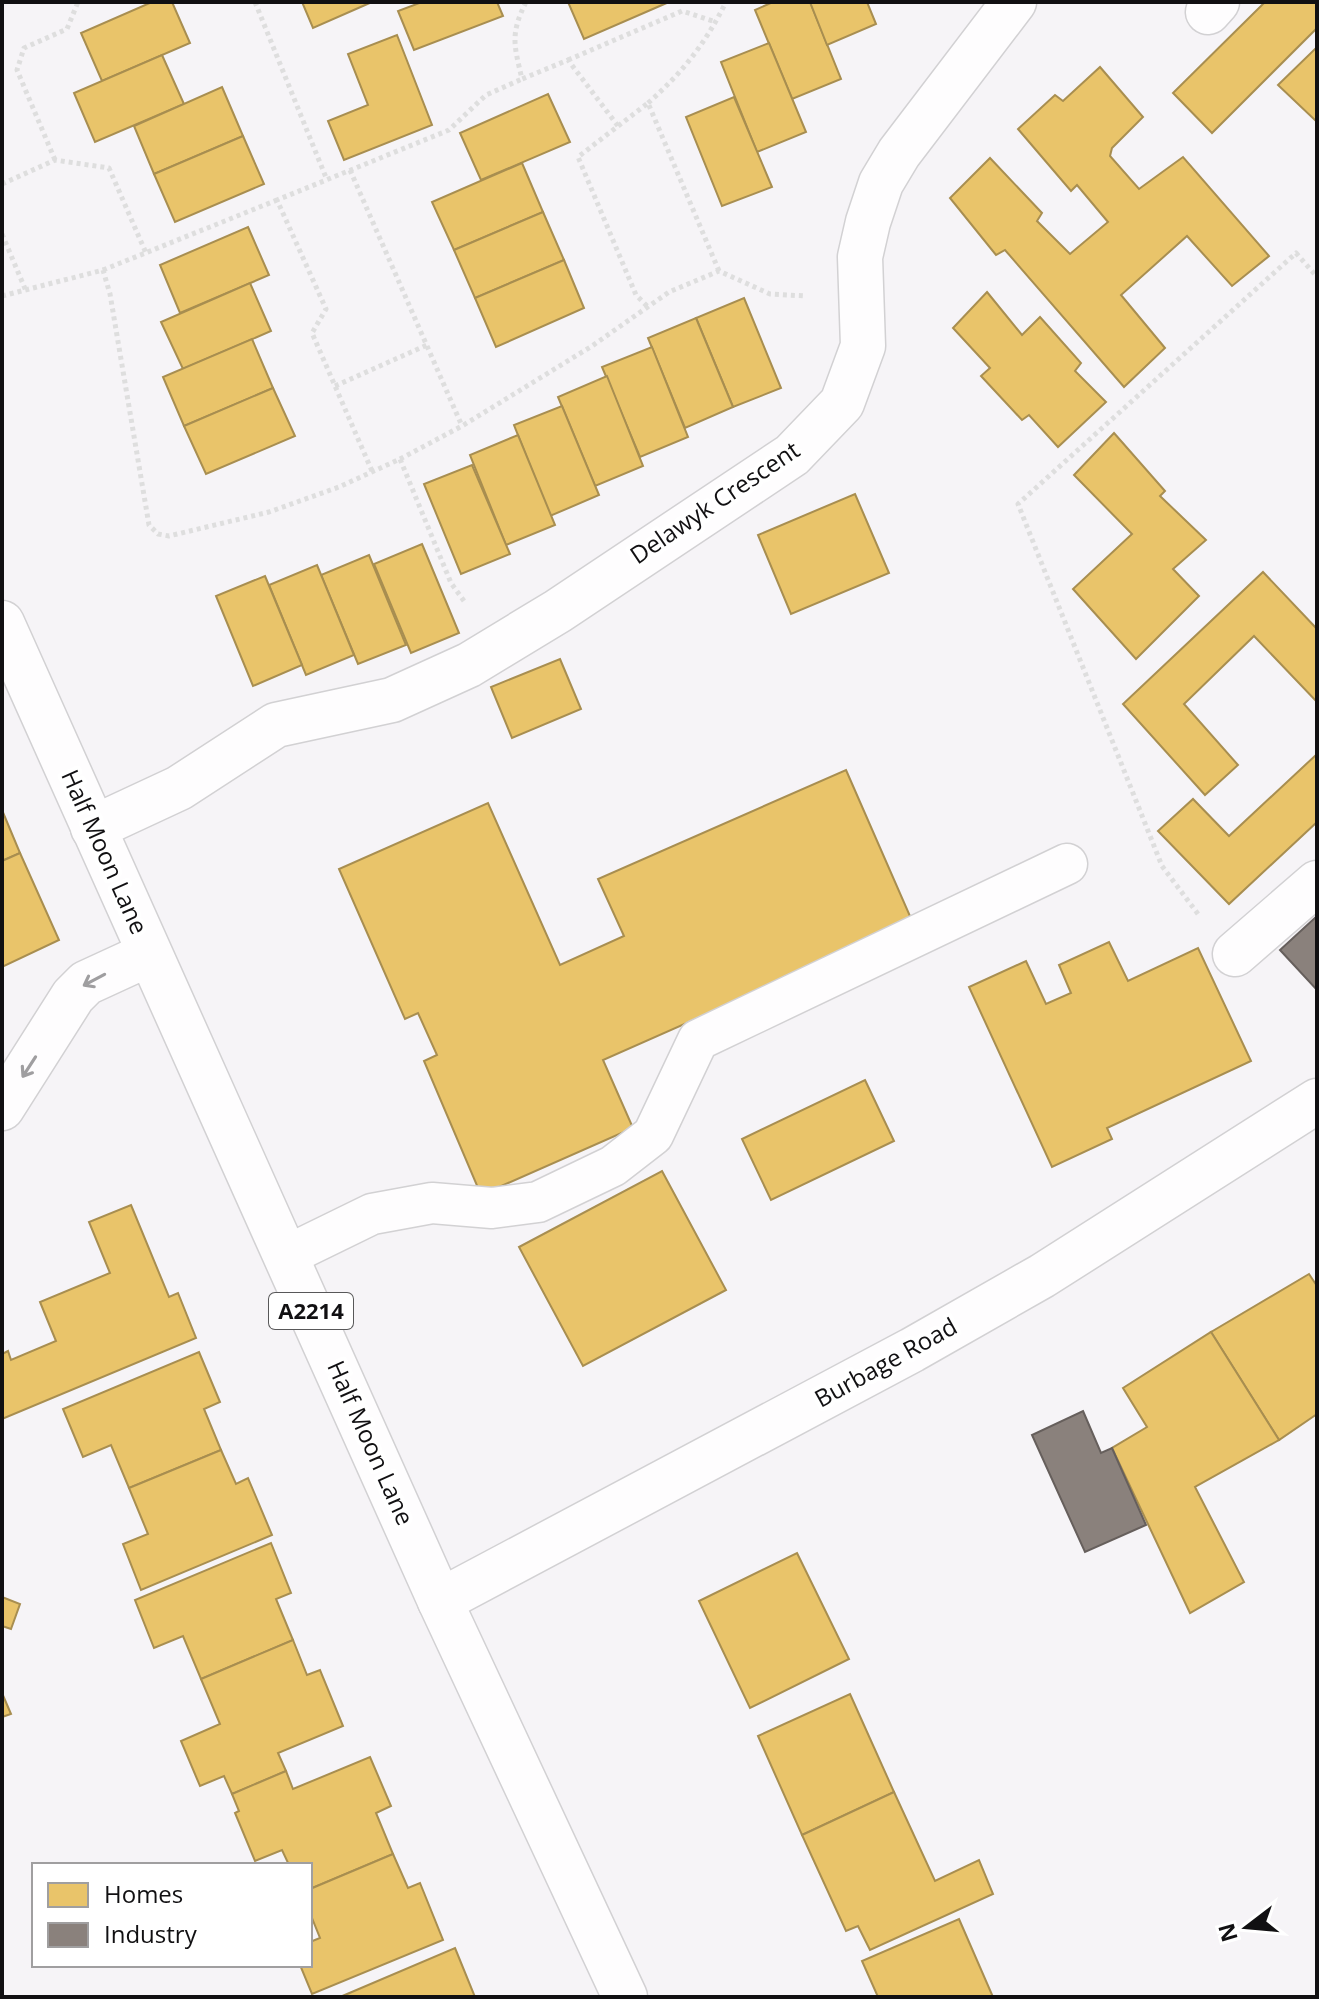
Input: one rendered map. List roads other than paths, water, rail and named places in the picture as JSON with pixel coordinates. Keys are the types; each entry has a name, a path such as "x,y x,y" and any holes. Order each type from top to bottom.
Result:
{"street":[{"name":"Delawyk Crescent","path":"93,828 179,788 276,725 392,700 469,665 558,611 792,455 842,403 863,346 864,300 860,257 881,183 899,153 1014,2"},
{"name":"Half Moon Lane","path":"2,623 440,1601 625,1997"},
{"path":"1235,954 1317,883"},
{"path":"2,1108 73,996 86,983 149,954"},
{"name":"Burbage Road","path":"440,1601 912,1350 1042,1276 1317,1101"}],"lane":[{"path":"286,1256 372,1214 432,1203 492,1208 538,1202 613,1166 653,1135 698,1040 1067,864"}]}
